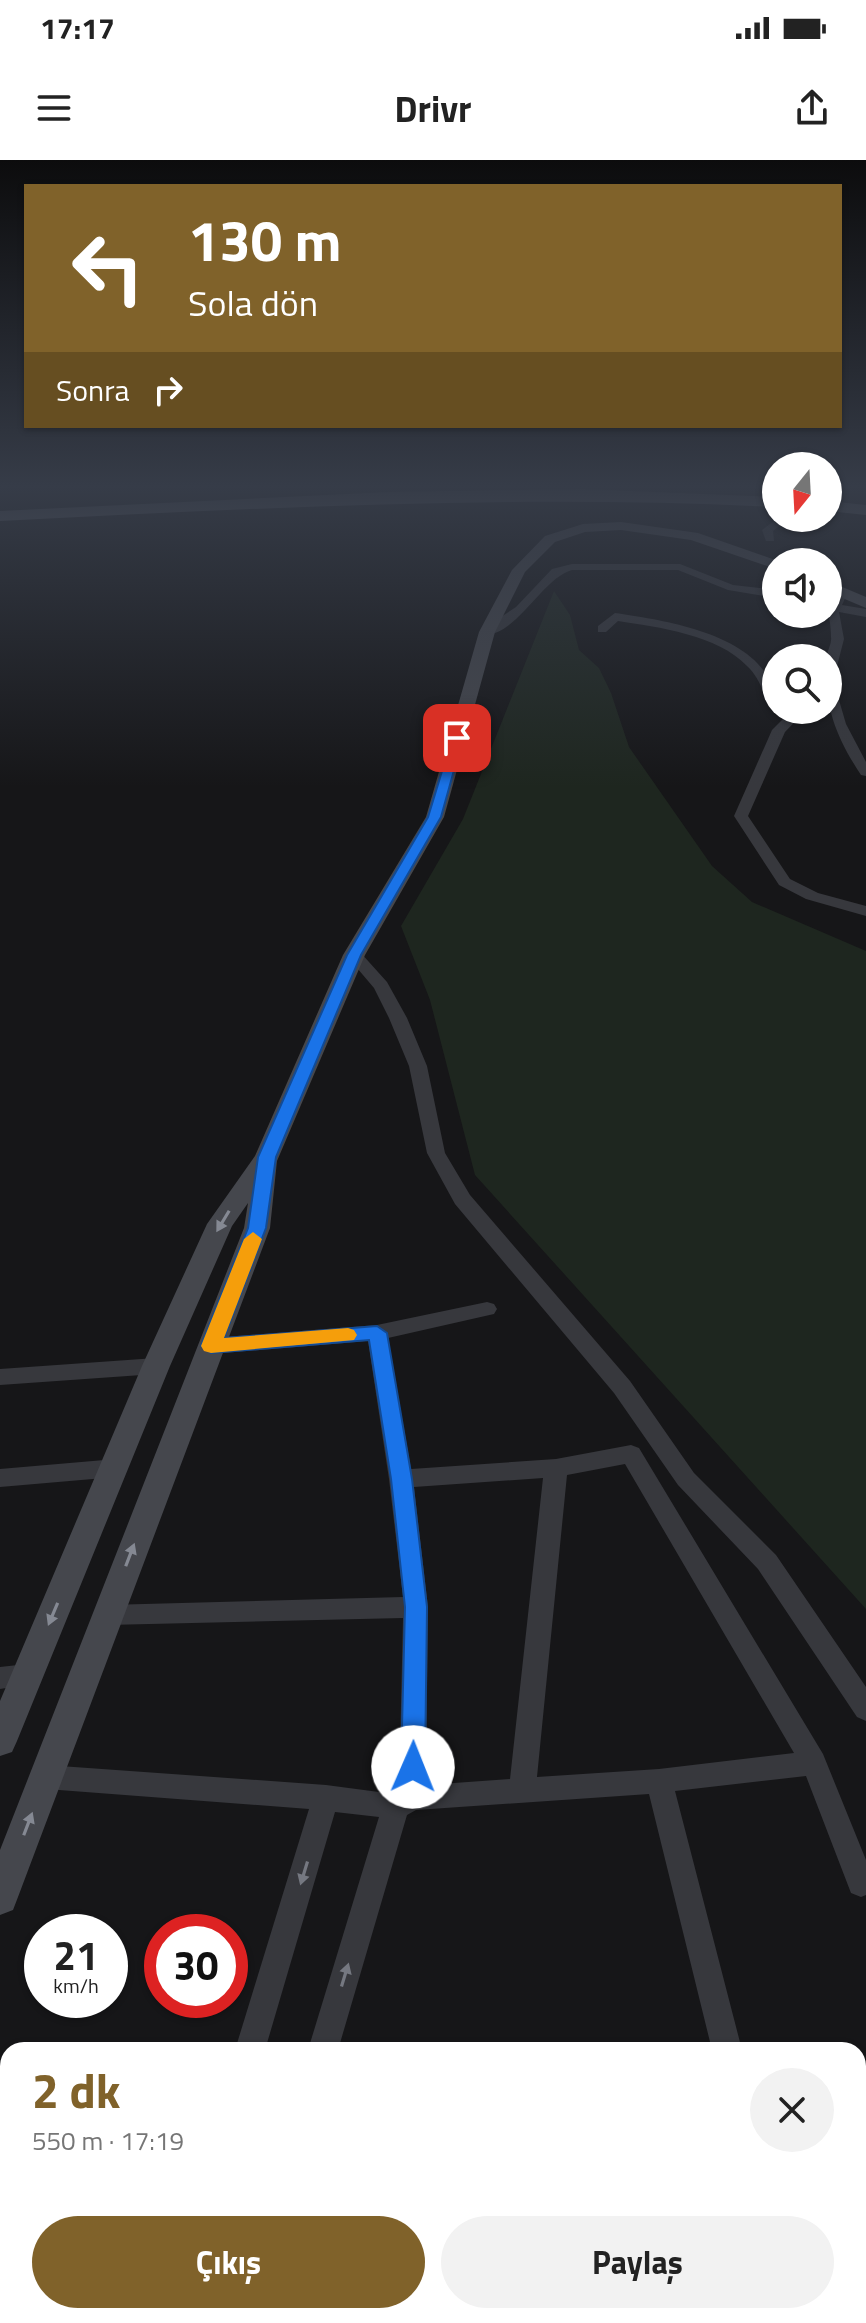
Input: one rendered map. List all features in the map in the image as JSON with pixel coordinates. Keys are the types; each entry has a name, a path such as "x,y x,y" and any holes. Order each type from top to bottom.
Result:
{"street":[{"path":"0,1741 13,1676 116,1468 156,1366 220,1224 267,1157 354,955 435,817 487,632 511,585"},
{"path":"487,632 520,610 543,585"},
{"path":"722,585 762,592"},
{"path":"842,592 866,603"},
{"path":"842,609 866,613"},
{"path":"602,629 615,617 638,619 719,645 753,663 762,679"},
{"path":"783,724 741,816 784,882 812,896 866,911"},
{"path":"839,724 866,772"},
{"path":"354,955 381,986 398,1018 418,1066 436,1153 462,1199 622,1387 686,1479 767,1562 866,1709"},
{"path":"0,1897 257,1228 267,1157"},
{"path":"211,1346 377,1333 487,1309"},
{"path":"326,2042 404,1803 416,1607 401,1479 377,1333"},
{"path":"0,1377 156,1366"},
{"path":"401,1479 556,1468 631,1454 814,1763 861,1883"},
{"path":"0,1478 116,1468"},
{"path":"522,1791 556,1468"},
{"path":"107,1615 416,1607"},
{"path":"46,1777 404,1803 659,1781 814,1763"},
{"path":"659,1781 725,2042"},
{"path":"252,2042 326,1798"}],"shaded area":[{"path":"554,591 570,615 579,650 599,668 629,747 712,866 752,902 866,951 866,1609 475,1175 430,1000 401,926 463,819"}],"slow traffic":[{"path":"253,1239 211,1346 348,1335"}],"route":[{"path":"413,1767 416,1607 401,1479 377,1333 211,1346 257,1228 267,1157 354,955 435,817 457,738"}]}
